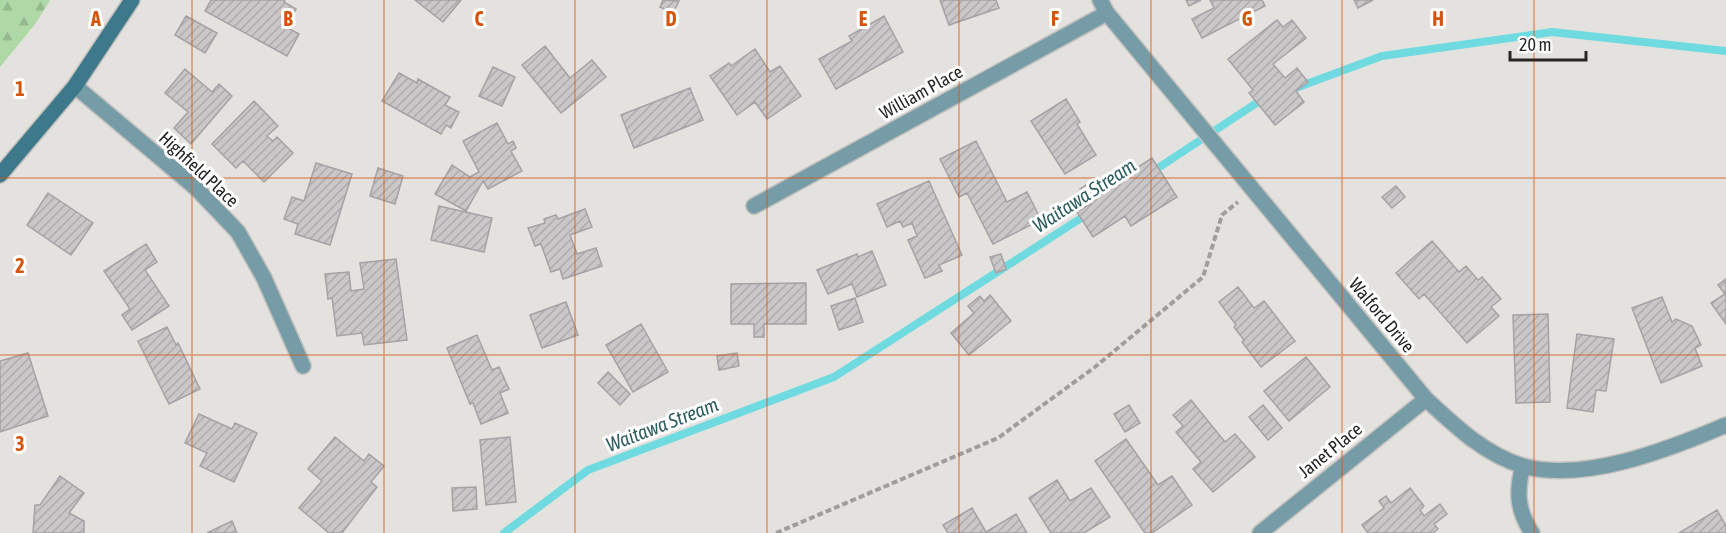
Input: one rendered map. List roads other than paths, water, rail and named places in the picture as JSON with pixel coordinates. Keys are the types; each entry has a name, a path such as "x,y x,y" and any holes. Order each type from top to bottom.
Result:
{"main road":[{"path":"0,175 75,86 132,0"}],"street":[{"name":"Walford Drive","path":"1103,6 1426,399 1474,441 1499,456 1523,465 1549,471 1577,470 1658,452 1726,425"},
{"name":"William Place","path":"754,206 1103,6"},
{"name":"Highfield Place","path":"75,86 196,188 238,232 264,278 303,366"},
{"name":"Janet Place","path":"1260,533 1426,399"},
{"path":"1523,465 1518,484 1519,500 1527,526 1532,533"}],"waterway":[{"name":"Waitawa Stream","path":"1293,89 1382,56 1552,32 1726,51"},
{"name":"Waitawa Stream","path":"1152,172 1255,104 1265,100"},
{"name":"Waitawa Stream","path":"504,533 588,470 834,377 1089,213"}]}
